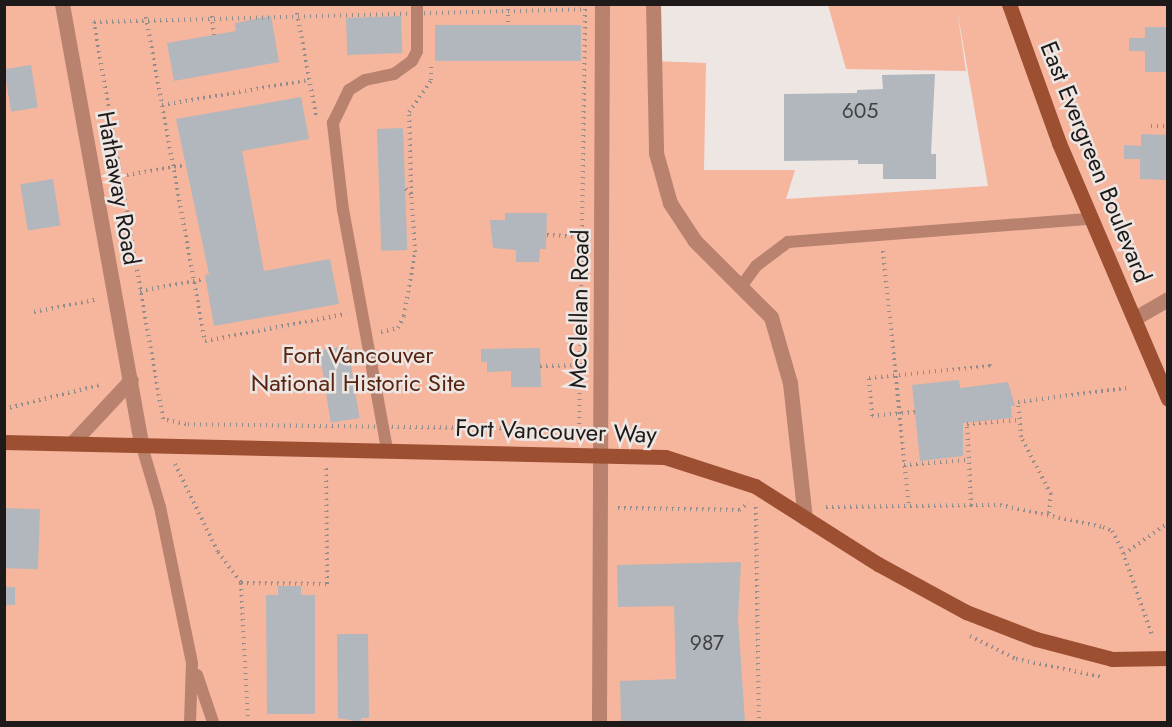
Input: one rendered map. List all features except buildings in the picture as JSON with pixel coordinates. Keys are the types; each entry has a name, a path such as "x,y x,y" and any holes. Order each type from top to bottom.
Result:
{"street":[{"name":"Hathaway Road","path":"62,4 141,444"},
{"name":"McClellan Road","path":"599,723 602,4"},
{"path":"653,4 656,153 670,203 695,241 743,284 771,317 784,352 805,518"},
{"name":"East Evergreen Boulevard","path":"1012,5 1034,77 1090,219 1135,318 1167,399"},
{"path":"1135,318 1167,299"},
{"path":"72,443 131,380"},
{"name":"Fort Vancouver Way","path":"4,442 600,452 665,457 755,486 805,518 966,612 1036,639 1112,659 1167,658"}],"lane":[{"path":"387,449 343,210 333,123 349,90 365,80 394,74 412,61 417,51 417,4"},
{"path":"743,284 756,266 788,242 1090,219"},
{"name":"Hathaway Road","path":"141,444 160,507 192,663 190,723"},
{"path":"192,663 213,723"}],"path":[{"path":"508,9 508,25"},
{"path":"430,10 430,22"},
{"path":"297,13 318,126"},
{"path":"212,16 214,34"},
{"path":"146,17 205,341 348,314 353,309"},
{"path":"377,333 398,328 404,316 415,252 409,112 431,80 431,57"},
{"path":"162,105 310,80"},
{"path":"1151,126 1167,126"},
{"path":"121,176 185,165"},
{"path":"405,188 411,194"},
{"path":"547,235 584,237"},
{"path":"882,235 909,506"},
{"path":"140,291 206,279"},
{"path":"34,312 91,301"},
{"path":"915,412 872,416 869,378 990,366 989,363"},
{"path":"540,366 582,365"},
{"path":"4,409 108,382"},
{"path":"1049,513 1051,494 1026,448 1018,402 1126,388"},
{"path":"971,506 967,424 1020,420"},
{"path":"184,458 172,458 218,552 241,583 248,723"},
{"path":"904,465 967,460"},
{"path":"314,462 337,463"},
{"path":"241,583 327,584 326,462"},
{"path":"756,499 764,505"},
{"path":"613,519 613,508 738,510 756,499"},
{"path":"756,499 759,723"},
{"path":"826,507 971,506 1049,513 1112,531 1124,554 1152,634"},
{"path":"1124,554 1167,523"}],"green space":[{"name":"Fort Vancouver National Historic Site","path":"4,5 653,5 654,61 706,63 704,170 795,170 786,199 988,186 957,10 966,71 846,69 828,5 1167,5 1167,722 5,722"}]}
